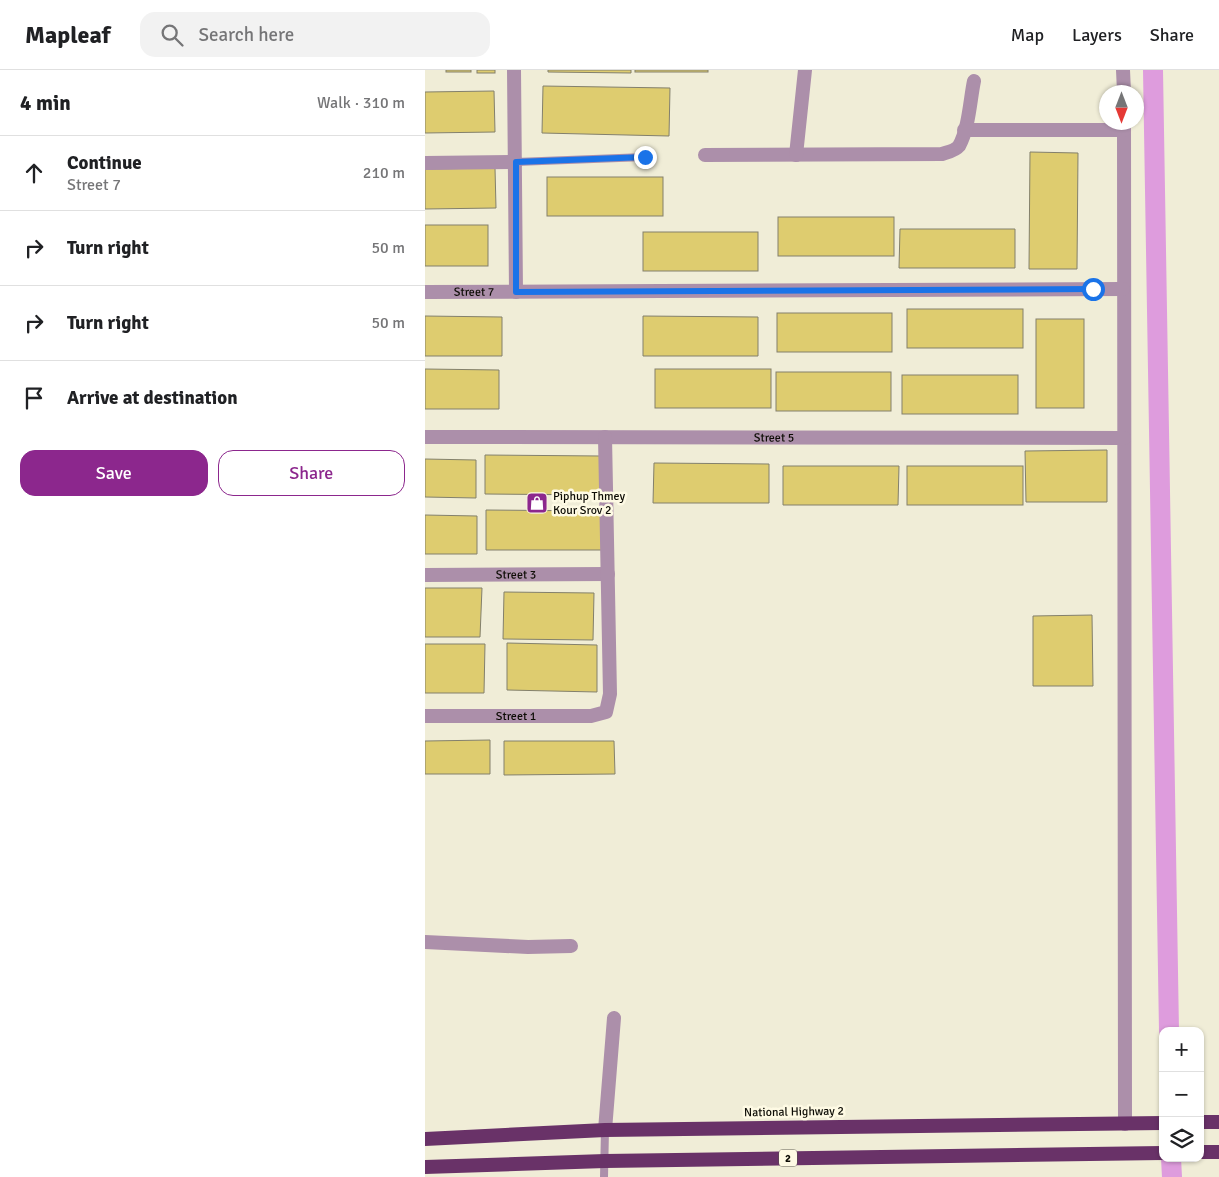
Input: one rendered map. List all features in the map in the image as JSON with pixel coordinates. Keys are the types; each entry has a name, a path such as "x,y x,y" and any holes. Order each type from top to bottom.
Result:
{"highway":[{"name":"National Highway 2","path":"425,1139 605,1130 1157,1123"},
{"name":"2","path":"425,1167 605,1161 1157,1153"}],"street":[{"path":"514,70 516,292"},
{"path":"796,155 805,70"},
{"path":"1123,70 1123,85"},
{"path":"705,155 942,154 952,152 958,147 964,130 974,80"},
{"path":"964,130 1099,127"},
{"path":"1124,130 1125,1124"},
{"path":"425,163 516,162"},
{"name":"Street 7","path":"425,292 1123,289"},
{"name":"Street 5","path":"425,437 1124,438"},
{"path":"605,437 608,574"},
{"name":"Street 3","path":"425,575 608,574"},
{"name":"Street 1","path":"425,716 591,716 606,712 610,694 608,574"},
{"path":"425,942 528,947 571,946"},
{"path":"605,1130 614,1018"}],"lane":[{"path":"516,162 645,157"},
{"path":"604,1177 605,1130"}],"building":[{"path":"446,70 471,70 471,72 446,72"},
{"path":"477,70 495,70 495,73 477,73"},
{"path":"548,70 631,70 631,73 548,72"},
{"path":"635,70 708,70 708,72 635,72"},
{"path":"543,86 670,88 669,136 542,133"},
{"path":"494,91 495,132 425,133 425,92"},
{"path":"1030,152 1078,153 1077,269 1029,269"},
{"path":"495,168 496,208 425,209 425,169"},
{"path":"547,177 663,177 663,216 547,216"},
{"path":"778,217 894,217 894,256 778,256"},
{"path":"425,225 488,225 488,266 425,266"},
{"path":"900,229 1015,229 1015,268 899,268"},
{"path":"643,232 758,232 758,271 643,271"},
{"path":"907,309 1023,309 1023,348 907,348"},
{"path":"777,313 892,313 892,352 777,352"},
{"path":"425,316 502,317 502,356 425,356"},
{"path":"643,316 758,317 758,356 643,356"},
{"path":"1036,319 1084,319 1084,408 1036,408"},
{"path":"425,369 499,370 499,409 425,409"},
{"path":"655,369 771,369 771,408 655,408"},
{"path":"776,372 891,372 891,411 776,411"},
{"path":"902,375 1018,375 1018,414 902,414"},
{"path":"1107,450 1107,502 1026,502 1025,451"},
{"path":"485,455 601,456 601,495 485,494"},
{"path":"425,459 476,460 476,498 425,497"},
{"path":"654,463 769,464 769,503 653,503"},
{"path":"783,466 899,466 898,505 783,505"},
{"path":"907,466 1023,466 1023,505 907,505"},
{"path":"486,510 602,511 602,550 486,550"},
{"path":"425,515 477,516 477,554 425,554"},
{"path":"425,588 482,588 480,637 425,637"},
{"path":"504,592 594,593 593,640 503,639"},
{"path":"1092,615 1093,686 1033,686 1033,616"},
{"path":"507,643 597,645 597,692 507,690"},
{"path":"425,644 485,644 484,693 425,693"},
{"path":"490,740 490,774 425,774 425,741"},
{"path":"504,741 614,741 615,774 504,775"}],"waterway":[{"path":"1153,70 1169,1027"},
{"path":"1171,1162 1172,1177"}],"place":[{"name":"Piphup Thmey Kour Srov 2","path":"537,503"}],"route":[{"path":"645,157 516,162 516,292 1093,289"}]}
